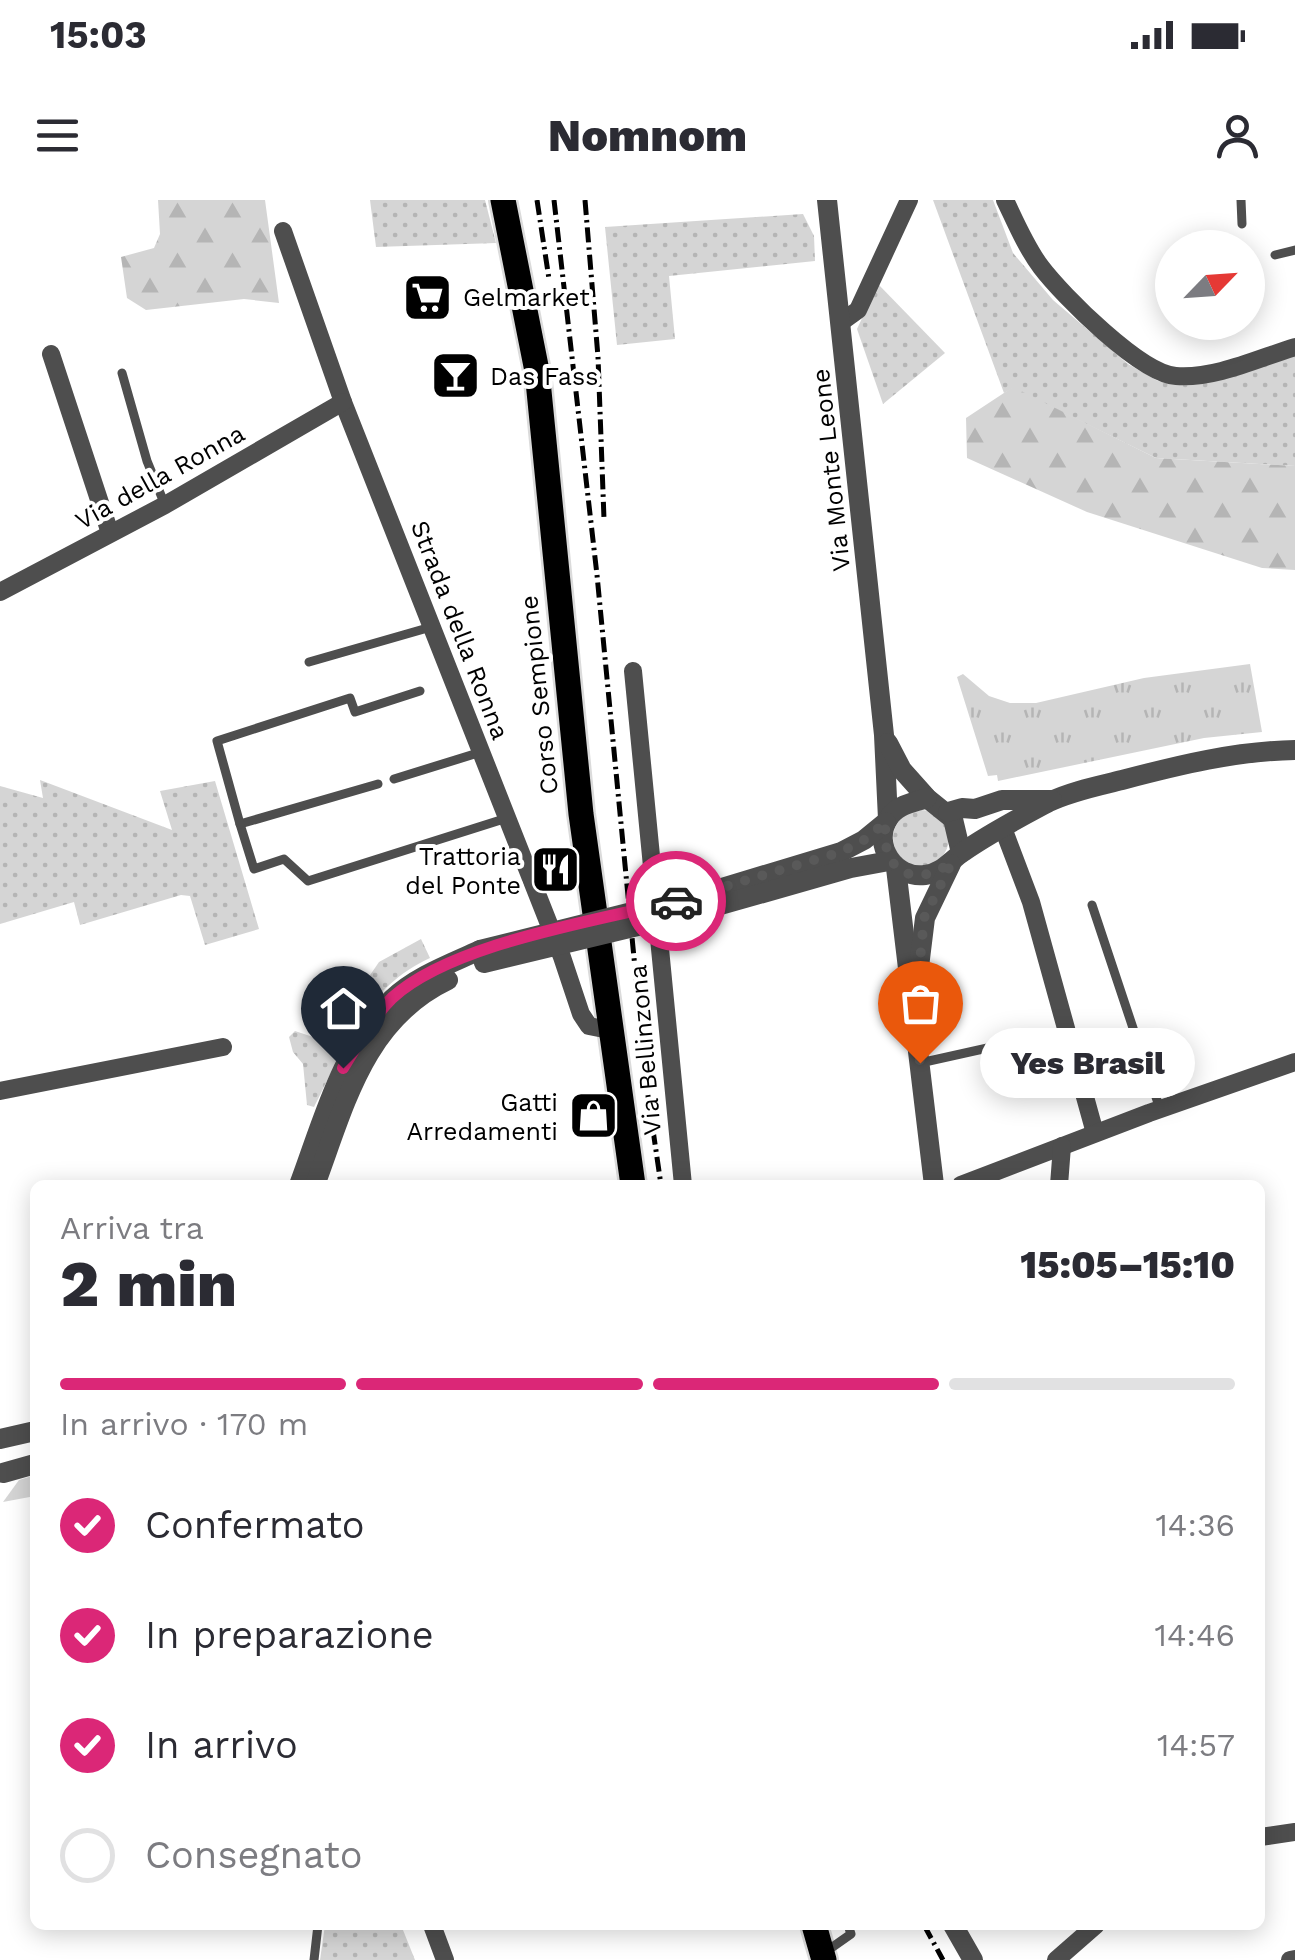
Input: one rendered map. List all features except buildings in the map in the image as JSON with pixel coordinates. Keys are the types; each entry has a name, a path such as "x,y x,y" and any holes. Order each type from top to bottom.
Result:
{"main road":[{"name":"Corso Sempione","path":"503,200 537,370 581,814 632,1180"},
{"path":"815,1930 823,1957"}],"street":[{"path":"840,323 858,310 909,200"},
{"path":"1005,200 1041,267 1078,307 1158,372 1175,376 1203,374 1295,347"},
{"name":"Via Monte Leone","path":"823,202 840,323 884,735 887,820"},
{"name":"Strada della Ronna","path":"283,232 343,402 508,818 581,1014 589,1026 610,1030"},
{"path":"50,354 110,533"},
{"name":"Via della Ronna","path":"0,592 164,505 343,402"},
{"name":"Via Bellinzona","path":"633,670 683,1180"},
{"name":"Via Monte Leone","path":"884,735 902,770 927,798"},
{"path":"301,1180 343,1068 368,1026 393,998 422,977 482,957 835,872 892,865 923,876 941,870 956,857 1054,800 1208,758 1295,750"},
{"path":"694,904 841,852 864,840 904,805 927,798 948,812 958,830 956,857 924,918 915,1015"},
{"path":"948,812 976,809 1002,800 1054,800"},
{"path":"887,820 884,838 892,865 915,1015 933,1180"},
{"path":"1003,828 1032,902 1095,1133"},
{"path":"317,1180 356,1075 379,1036 402,1009 482,957"},
{"path":"0,1091 223,1047"},
{"path":"974,1180 1295,1062"},
{"path":"1059,1180 1062,1146"},
{"path":"0,1439 30,1431"},
{"path":"1,1469 30,1465"},
{"path":"1265,1836 1295,1832"},
{"path":"434,1930 445,1960"},
{"path":"956,1930 973,1960"},
{"path":"1056,1960 1090,1930"}],"lane":[{"path":"1241,200 1242,224"},
{"path":"1275,256 1295,250"},
{"path":"122,373 164,505"},
{"path":"309,662 432,627"},
{"path":"420,692 356,712 350,698 217,741 254,869 284,859 308,881 508,818"},
{"path":"394,779 482,752"},
{"path":"240,824 378,784"},
{"path":"1092,905 1160,1109"},
{"path":"920,1063 1010,1043"},
{"path":"314,1960 317,1930"},
{"path":"823,1957 851,1934 850,1930"}],"green space":[{"path":"158,200 265,200 279,303 244,299 146,310 127,298 121,257 154,248 160,234"},
{"path":"370,200 485,200 496,243 376,247"},
{"path":"933,200 993,200 1013,253 1053,300 1128,364 1158,381 1189,385 1295,351 1295,466 1156,458 1013,388 1004,393"},
{"path":"803,214 814,236 815,261 669,276 675,339 617,345 605,227"},
{"path":"878,284 945,353 883,404 857,329"},
{"path":"1013,387 1156,458 1295,466 1295,570 1262,568 1087,512 967,458 966,418"},
{"path":"1250,664 1262,732 1204,738 998,781 997,775 988,776 957,677 963,674 989,696 1010,703 1036,703 1144,678"},
{"path":"40,780 172,830 160,791 215,781 259,929 205,945 190,896 181,895 80,925 74,902 0,924 0,786 43,798"},
{"path":"921,810 941,818 949,838 941,858 921,866 901,858 893,838 901,818"},
{"path":"421,939 430,958 389,985 373,1002 347,1041 314,1107 307,1105 303,1064 293,1052 289,1037 295,1031 322,1040 328,1037 379,962"},
{"path":"30,1477 30,1497 3,1502 19,1480"},
{"path":"324,1930 403,1930 415,1960 320,1960"}],"railway":[{"path":"537,200 549,279"},
{"path":"554,200 597,575 646,1082 660,1180"},
{"path":"585,200 598,357 604,519"},
{"path":"927,1930 943,1960"}],"way so far":[{"path":"676,901 841,852 886,822 885,848 896,868 923,876 952,862 924,918 915,1015 920,1063"}],"place":[{"name":"Gelmarket","path":"428,297"},
{"name":"Das Fass","path":"455,376"},
{"name":"Trattoria del Ponte","path":"556,870"},
{"name":"Yes Brasil","path":"920,1063"},
{"name":"Gatti Arredamenti","path":"593,1116"}],"route":[{"path":"343,1068 368,1026 393,998 422,977 480,950 676,901"}]}
